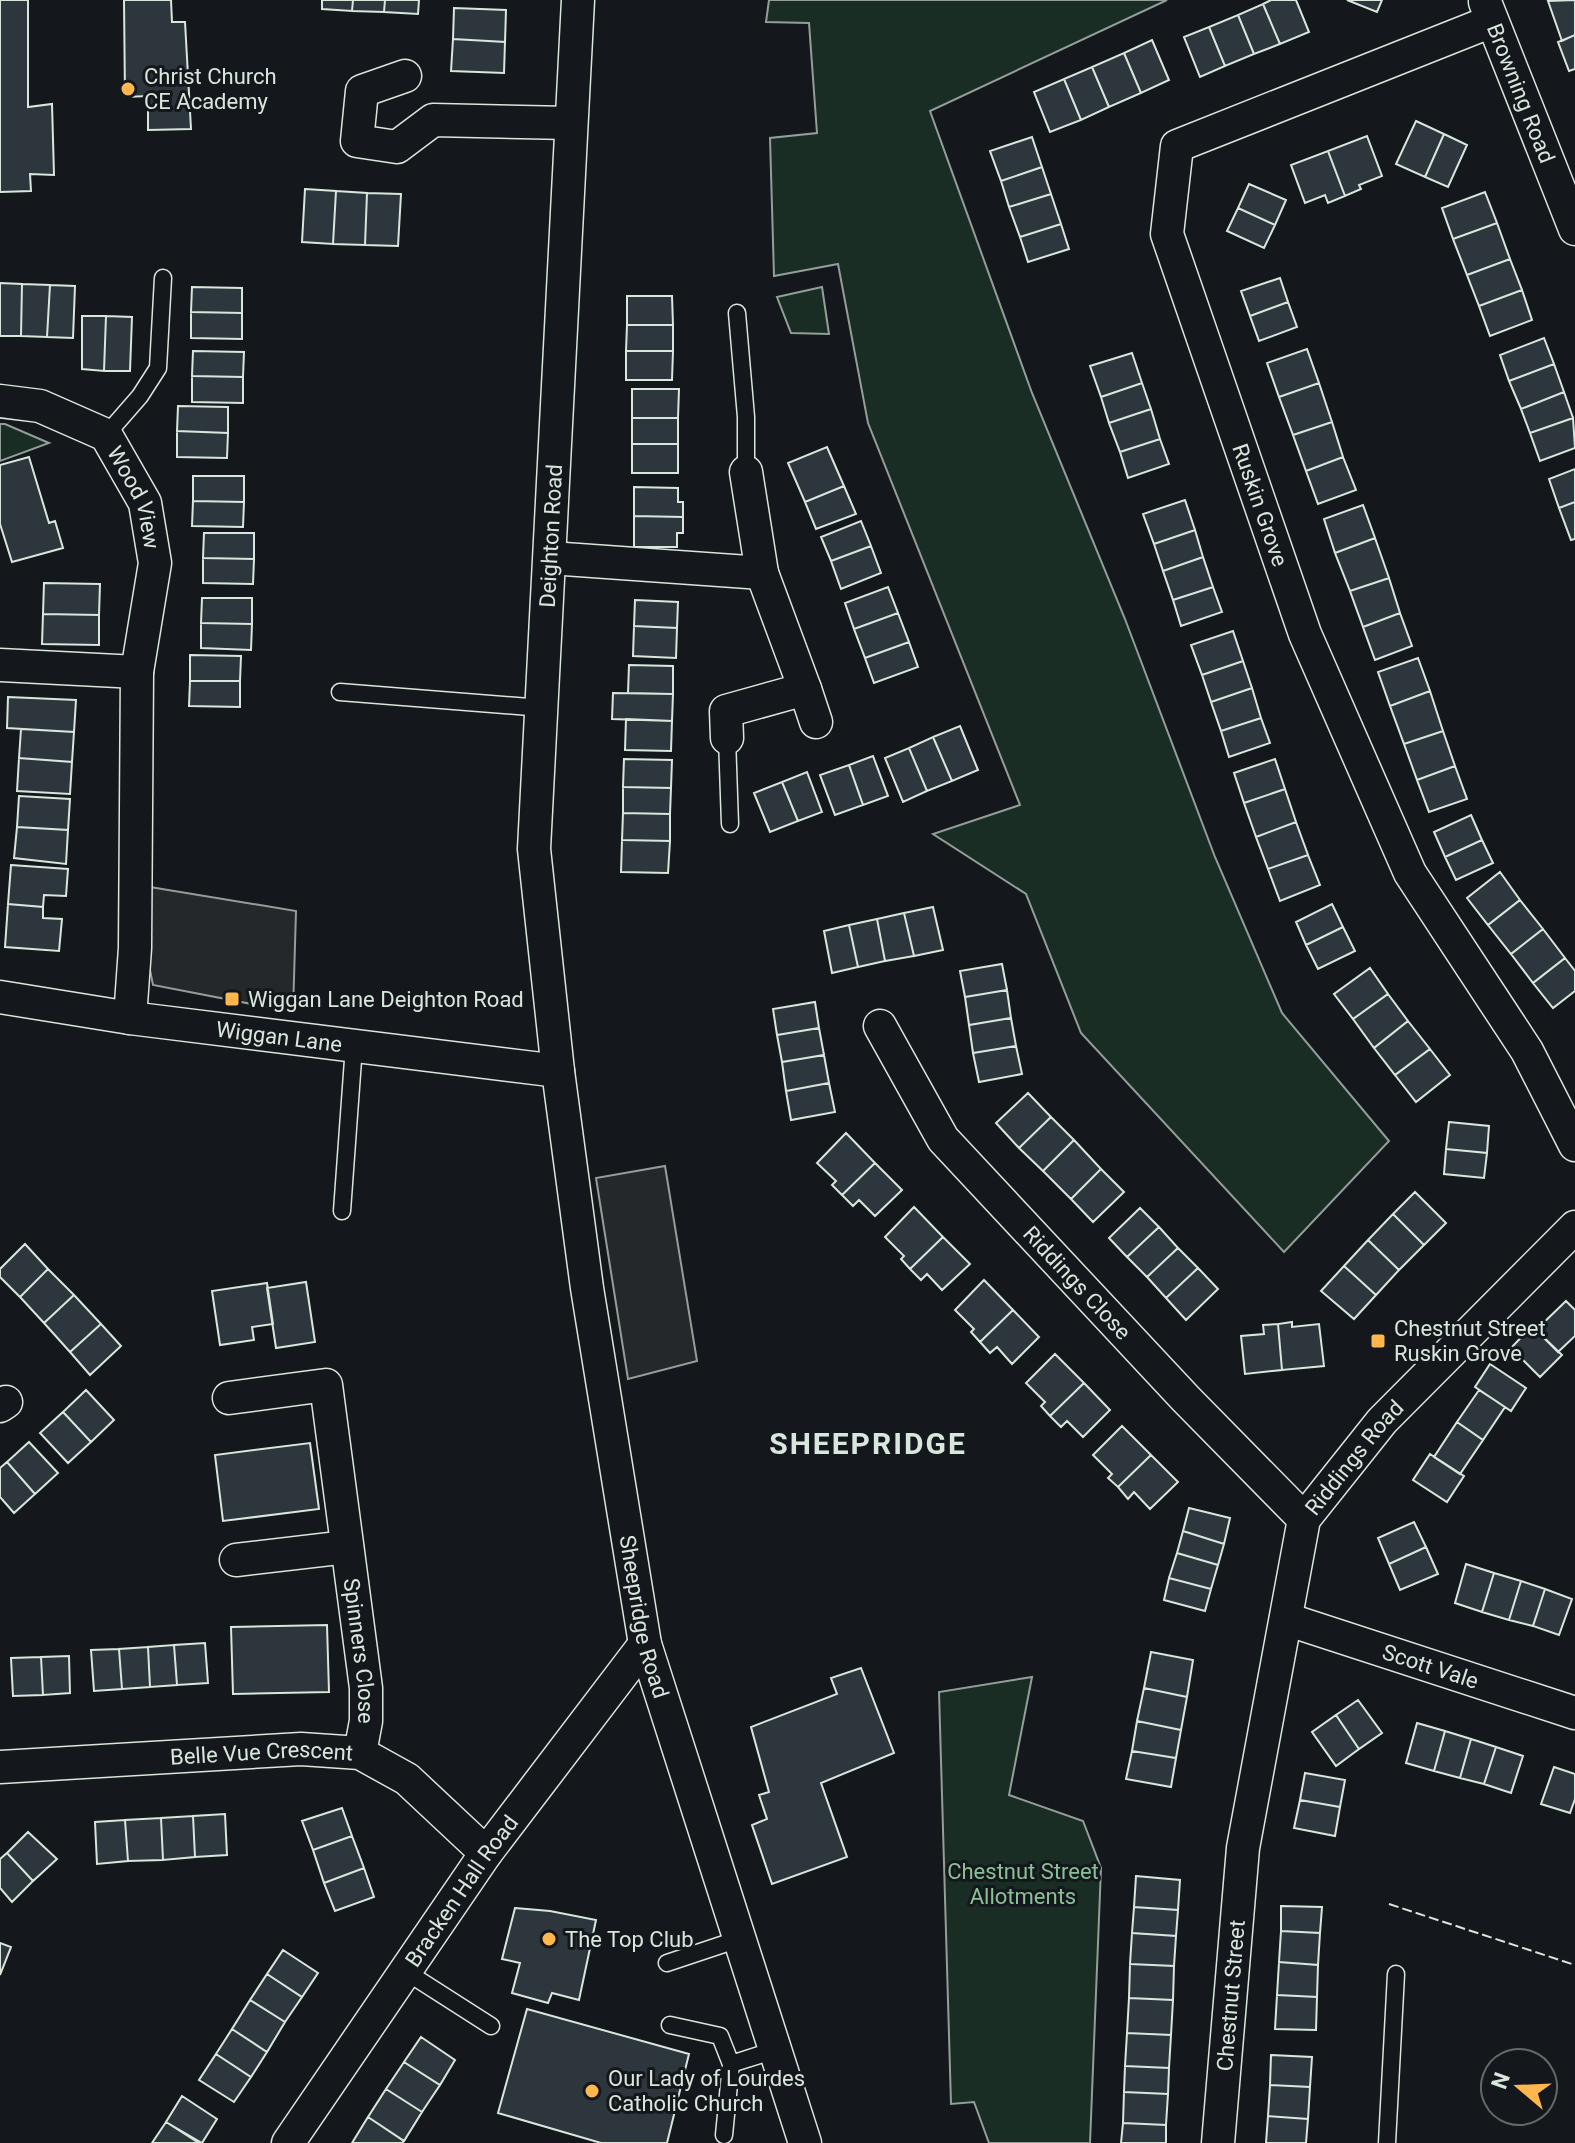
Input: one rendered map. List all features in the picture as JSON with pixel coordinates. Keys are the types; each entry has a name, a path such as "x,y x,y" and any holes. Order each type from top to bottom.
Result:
{"street":[{"name":"Deighton Road","path":"558,1071 534,849 578,0"},
{"name":"Browning Road","path":"1488,10 1575,229"},
{"name":"Ruskin Grove","path":"1488,10 1177,146 1167,234 1305,634 1410,873 1527,1051 1575,1145"},
{"path":"405,76 362,91 357,141 397,147 433,120 570,123"},
{"name":"Wood View","path":"0,401 40,406 106,435 145,503 155,563 137,672 140,949 130,1018"},
{"path":"746,472 762,573 816,722"},
{"path":"550,558 762,573"},
{"path":"0,665 137,672"},
{"path":"727,738 726,711 805,689"},
{"name":"Wiggan Lane","path":"0,997 130,1018 558,1071"},
{"name":"Riddings Close","path":"880,1026 943,1139 1186,1399 1304,1519"},
{"name":"Sheepridge Road","path":"558,1071 587,1288 645,1644 805,2143"},
{"name":"Riddings Road","path":"1243,1848 1304,1519 1382,1421 1575,1227"},
{"name":"Spinners Close","path":"229,1398 326,1385 366,1688 366,1721 360,1753"},
{"name":"Spinners Close","path":"236,1560 347,1547"},
{"name":"Scott Vale","path":"1286,1619 1575,1713"},
{"name":"Bracken Hall Road","path":"288,2143 486,1853 645,1644"},
{"name":"Belle Vue Crescent","path":"0,1767 301,1749 360,1753 407,1779 486,1853"},
{"name":"Chestnut Street","path":"1218,2143 1243,1848"}],"lane":[{"path":"106,435 140,396 158,368 163,278"},
{"path":"737,313 746,417 746,472"},
{"path":"340,692 542,708"},
{"path":"727,738 730,824"},
{"path":"342,1211 354,1046"},
{"path":"667,1963 739,1939"},
{"path":"405,1971 491,2026"},
{"path":"1387,2143 1396,1974"},
{"path":"670,2025 720,2036 731,2064 724,2135"},
{"path":"731,2064 775,2050"}],"green space":[{"path":"769,0 1167,0 930,111 1032,393 1125,619 1215,857 1282,1013 1389,1141 1284,1252 1081,1033 1026,894 933,834 1020,805 868,423 838,264 774,276 770,138 817,133 809,23 766,22"},
{"path":"822,287 829,334 791,333 777,297"},
{"path":"0,424 5,424 49,443 0,461"},
{"name":"Chestnut Street Allotments","path":"1032,1677 1009,1795 1083,1821 1101,1868 1090,2143 989,2143 974,2102 951,2104 939,1692"}],"shaded area":[{"path":"150,887 296,911 293,1012 153,985 146,950"},
{"path":"665,1166 697,1361 628,1379 596,1178"}],"building":[{"path":"0,0 28,0 28,107 52,104 54,175 30,174 31,191 0,192"},
{"path":"124,0 171,0 172,22 185,22 191,129 148,130 148,96 125,97"},
{"path":"322,0 353,0 352,11 322,9"},
{"path":"353,0 385,0 384,12 352,11"},
{"path":"385,0 419,0 418,14 384,12"},
{"path":"1271,0 1296,0 1309,32 1280,44 1263,4"},
{"path":"1347,0 1382,0 1377,12"},
{"path":"1575,0 1575,35 1562,41 1548,1"},
{"path":"1263,4 1280,44 1254,54 1238,15"},
{"path":"454,8 506,10 505,42 453,39"},
{"path":"1238,15 1254,54 1225,66 1209,27"},
{"path":"1209,27 1225,66 1200,77 1184,37"},
{"path":"1575,35 1575,69 1569,71 1558,42"},
{"path":"453,39 505,42 504,73 451,71"},
{"path":"1152,40 1169,80 1141,93 1124,53"},
{"path":"1124,53 1141,93 1109,107 1092,67"},
{"path":"1092,67 1109,107 1081,120 1064,79"},
{"path":"1064,79 1081,120 1050,132 1034,92"},
{"path":"1416,121 1444,134 1425,177 1396,164"},
{"path":"1444,134 1467,145 1448,187 1425,177"},
{"path":"1367,136 1382,176 1359,185 1361,189 1345,196 1328,151"},
{"path":"1032,137 1042,167 1001,181 990,151"},
{"path":"1328,151 1345,196 1328,203 1325,195 1305,203 1291,165"},
{"path":"1042,167 1051,194 1009,207 1001,181"},
{"path":"1249,184 1286,200 1275,225 1238,208"},
{"path":"305,189 336,191 333,244 302,242"},
{"path":"336,191 367,193 365,245 333,244"},
{"path":"1485,192 1497,223 1453,239 1442,208"},
{"path":"367,193 401,194 398,246 365,245"},
{"path":"1051,194 1061,224 1020,237 1009,207"},
{"path":"1238,208 1275,225 1264,248 1227,231"},
{"path":"1497,223 1510,259 1467,275 1453,239"},
{"path":"1061,224 1069,249 1028,262 1020,237"},
{"path":"1510,259 1522,290 1479,306 1467,275"},
{"path":"1280,278 1288,302 1250,316 1241,291"},
{"path":"0,283 22,284 21,336 0,336"},
{"path":"22,284 50,285 47,337 21,336"},
{"path":"50,285 75,286 73,338 47,337"},
{"path":"192,287 242,288 242,313 191,312"},
{"path":"1522,290 1532,320 1490,336 1479,306"},
{"path":"627,296 672,296 673,325 627,325"},
{"path":"1288,302 1297,327 1259,341 1250,316"},
{"path":"191,312 242,313 242,339 191,338"},
{"path":"82,316 106,316 104,371 82,369"},
{"path":"106,316 132,317 130,371 104,371"},
{"path":"627,325 673,325 673,351 626,351"},
{"path":"1544,338 1554,364 1509,381 1500,355"},
{"path":"1307,349 1319,383 1279,397 1267,363"},
{"path":"193,351 244,352 243,377 192,376"},
{"path":"626,351 673,351 672,380 626,380"},
{"path":"1132,353 1142,383 1101,397 1090,366"},
{"path":"1554,364 1564,392 1521,409 1509,381"},
{"path":"192,376 243,377 243,403 192,402"},
{"path":"1142,383 1151,409 1109,423 1101,397"},
{"path":"1319,383 1332,422 1293,435 1279,397"},
{"path":"632,389 679,389 678,418 632,418"},
{"path":"1564,392 1573,418 1530,433 1521,409"},
{"path":"178,406 228,407 228,433 177,431"},
{"path":"1151,409 1160,439 1120,452 1109,423"},
{"path":"632,418 678,418 678,444 632,444"},
{"path":"1573,418 1575,448 1540,461 1530,433"},
{"path":"1332,422 1343,457 1306,471 1293,435"},
{"path":"177,431 228,433 227,458 177,457"},
{"path":"1160,439 1169,464 1128,478 1120,452"},
{"path":"632,444 678,444 678,473 632,473"},
{"path":"827,447 844,486 805,502 788,463"},
{"path":"29,457 49,523 55,521 63,548 12,562 0,524 0,465"},
{"path":"1343,457 1356,490 1318,504 1306,471"},
{"path":"1575,469 1575,502 1559,508 1549,479"},
{"path":"193,476 244,476 244,502 193,501"},
{"path":"844,486 856,514 816,529 805,502"},
{"path":"634,487 678,488 678,502 683,502 683,517 634,516"},
{"path":"1185,500 1195,530 1154,544 1143,514"},
{"path":"193,501 244,502 243,527 192,526"},
{"path":"1575,502 1575,539 1571,540 1559,508"},
{"path":"1363,505 1375,538 1335,553 1324,519"},
{"path":"634,516 683,517 683,533 677,533 677,547 634,547"},
{"path":"861,521 871,546 831,561 821,537"},
{"path":"1195,530 1203,557 1163,571 1154,544"},
{"path":"204,533 254,533 254,559 203,558"},
{"path":"1375,538 1389,578 1350,591 1335,553"},
{"path":"871,546 881,573 841,589 831,561"},
{"path":"1203,557 1213,587 1173,600 1163,571"},
{"path":"203,558 254,559 253,584 203,583"},
{"path":"1389,578 1400,613 1363,627 1350,591"},
{"path":"44,583 100,584 99,615 43,614"},
{"path":"888,587 898,613 854,629 845,603"},
{"path":"1213,587 1222,612 1181,626 1173,600"},
{"path":"202,598 252,598 252,624 201,623"},
{"path":"635,600 678,602 677,628 634,626"},
{"path":"898,613 909,642 865,658 854,629"},
{"path":"1400,613 1412,646 1375,660 1363,627"},
{"path":"43,614 99,615 99,645 42,644"},
{"path":"201,623 252,624 251,650 201,648"},
{"path":"634,626 677,628 676,658 633,656"},
{"path":"1233,631 1243,661 1202,675 1191,645"},
{"path":"909,642 918,667 874,683 865,658"},
{"path":"190,655 241,656 240,681 190,681"},
{"path":"1418,658 1430,691 1390,706 1378,672"},
{"path":"1243,661 1252,688 1211,702 1202,675"},
{"path":"629,665 673,666 673,694 628,693"},
{"path":"190,681 240,681 240,707 189,706"},
{"path":"1252,688 1261,718 1221,731 1211,702"},
{"path":"1430,691 1443,731 1404,744 1390,706"},
{"path":"613,693 673,694 672,721 612,719"},
{"path":"8,697 76,700 74,732 7,728"},
{"path":"1261,718 1270,743 1229,757 1221,731"},
{"path":"626,719 672,721 671,751 625,750"},
{"path":"960,726 978,770 952,781 933,737"},
{"path":"21,729 74,732 72,762 19,758"},
{"path":"1443,731 1455,766 1417,780 1404,744"},
{"path":"933,737 952,781 927,791 909,748"},
{"path":"909,748 927,791 903,802 885,758"},
{"path":"873,756 888,796 863,805 849,765"},
{"path":"19,758 72,762 70,794 17,791"},
{"path":"624,759 672,760 671,788 623,787"},
{"path":"1275,759 1285,789 1244,803 1234,773"},
{"path":"849,765 863,805 835,815 820,775"},
{"path":"1455,766 1467,799 1429,812 1417,780"},
{"path":"807,772 822,812 798,821 782,782"},
{"path":"782,782 798,821 770,832 754,793"},
{"path":"623,787 671,788 670,814 623,813"},
{"path":"1285,789 1296,822 1256,837 1244,803"},
{"path":"19,796 70,799 68,830 17,827"},
{"path":"623,813 670,814 670,841 622,840"},
{"path":"1471,815 1482,840 1445,857 1434,832"},
{"path":"1296,822 1308,855 1268,869 1256,837"},
{"path":"17,827 68,830 66,864 14,858"},
{"path":"622,840 670,841 668,873 621,872"},
{"path":"1482,840 1493,863 1456,880 1445,857"},
{"path":"1308,855 1320,885 1280,901 1268,869"},
{"path":"11,865 68,869 66,896 44,895 43,907 8,904"},
{"path":"1500,872 1520,900 1488,925 1467,898"},
{"path":"1520,900 1543,929 1511,954 1488,925"},
{"path":"8,904 43,907 43,918 62,919 59,951 5,947"},
{"path":"1332,904 1343,927 1306,945 1296,922"},
{"path":"933,907 943,950 914,956 904,913"},
{"path":"904,913 914,956 885,961 877,919"},
{"path":"877,919 885,961 858,967 849,925"},
{"path":"849,925 858,967 832,973 824,931"},
{"path":"1343,927 1355,951 1318,969 1306,945"},
{"path":"1543,929 1565,958 1533,983 1511,954"},
{"path":"1565,958 1575,971 1575,991 1553,1008 1533,983"},
{"path":"1002,964 1007,990 965,997 960,971"},
{"path":"1370,968 1388,994 1353,1019 1334,994"},
{"path":"1007,990 1011,1018 969,1025 965,997"},
{"path":"1388,994 1408,1021 1374,1048 1353,1019"},
{"path":"815,1002 819,1028 777,1035 773,1009"},
{"path":"1011,1018 1016,1046 973,1053 969,1025"},
{"path":"1408,1021 1430,1049 1395,1075 1374,1048"},
{"path":"819,1028 824,1055 782,1062 777,1035"},
{"path":"1016,1046 1022,1074 979,1082 973,1053"},
{"path":"1430,1049 1450,1075 1416,1102 1395,1075"},
{"path":"824,1055 829,1083 786,1091 782,1062"},
{"path":"829,1083 835,1112 791,1120 786,1091"},
{"path":"1028,1093 1051,1117 1019,1148 996,1123"},
{"path":"1051,1117 1074,1140 1043,1171 1019,1148"},
{"path":"1449,1122 1489,1126 1487,1153 1446,1149"},
{"path":"846,1133 875,1163 842,1195 832,1185 836,1181 817,1163"},
{"path":"1074,1140 1101,1169 1071,1199 1043,1171"},
{"path":"1446,1149 1487,1153 1484,1178 1444,1174"},
{"path":"875,1163 902,1190 875,1216 859,1200 853,1206 842,1195"},
{"path":"1101,1169 1124,1192 1093,1222 1071,1199"},
{"path":"1415,1192 1446,1223 1424,1245 1393,1214"},
{"path":"914,1207 943,1237 910,1269 901,1259 904,1256 885,1237"},
{"path":"1140,1208 1159,1227 1127,1257 1109,1238"},
{"path":"1393,1214 1424,1245 1399,1270 1368,1240"},
{"path":"1159,1227 1178,1248 1147,1277 1127,1257"},
{"path":"943,1237 970,1264 942,1290 927,1274 921,1280 910,1269"},
{"path":"1368,1240 1399,1270 1376,1295 1344,1266"},
{"path":"25,1244 48,1269 20,1297 0,1277 0,1269"},
{"path":"1178,1248 1198,1268 1166,1298 1147,1277"},
{"path":"1344,1266 1376,1295 1354,1319 1321,1291"},
{"path":"1198,1268 1218,1289 1186,1320 1166,1298"},
{"path":"48,1269 74,1295 44,1323 20,1297"},
{"path":"984,1280 1013,1310 980,1342 971,1332 974,1329 955,1310"},
{"path":"306,1282 315,1342 276,1348 267,1288"},
{"path":"267,1283 273,1324 252,1327 254,1340 220,1345 212,1291"},
{"path":"74,1295 101,1324 70,1352 44,1323"},
{"path":"1566,1301 1575,1310 1575,1336 1558,1352 1536,1330"},
{"path":"1013,1310 1039,1337 1012,1364 997,1347 990,1353 980,1342"},
{"path":"1292,1322 1292,1327 1319,1324 1324,1366 1282,1370 1278,1324"},
{"path":"101,1324 121,1346 90,1375 70,1352"},
{"path":"1278,1324 1282,1370 1245,1374 1241,1336 1264,1334 1263,1325"},
{"path":"1532,1326 1562,1355 1540,1377 1511,1348"},
{"path":"1055,1354 1084,1383 1050,1416 1041,1406 1045,1402 1026,1383"},
{"path":"1490,1364 1526,1388 1511,1411 1475,1387"},
{"path":"1084,1383 1110,1410 1083,1437 1067,1421 1061,1427 1050,1416"},
{"path":"86,1390 114,1420 91,1442 63,1412"},
{"path":"1479,1390 1505,1407 1483,1440 1457,1422"},
{"path":"63,1412 91,1442 68,1463 40,1433"},
{"path":"1457,1422 1483,1440 1460,1474 1434,1457"},
{"path":"1122,1426 1151,1455 1118,1487 1108,1478 1112,1474 1093,1455"},
{"path":"29,1442 58,1473 35,1494 7,1462"},
{"path":"310,1443 319,1509 223,1521 215,1455"},
{"path":"1430,1454 1464,1476 1447,1502 1413,1480"},
{"path":"1151,1455 1178,1482 1150,1509 1134,1492 1128,1499 1118,1487"},
{"path":"7,1462 35,1494 14,1513 0,1497 0,1468"},
{"path":"1189,1508 1230,1518 1224,1544 1183,1531"},
{"path":"1414,1522 1426,1547 1389,1564 1378,1538"},
{"path":"1183,1531 1224,1544 1218,1565 1177,1553"},
{"path":"1426,1547 1438,1574 1400,1590 1389,1564"},
{"path":"1177,1553 1218,1565 1211,1589 1169,1578"},
{"path":"1466,1564 1494,1573 1482,1612 1455,1603"},
{"path":"1494,1573 1521,1581 1509,1620 1482,1612"},
{"path":"1169,1578 1211,1589 1205,1611 1164,1600"},
{"path":"1521,1581 1545,1589 1533,1626 1509,1620"},
{"path":"1545,1589 1572,1599 1559,1635 1533,1626"},
{"path":"327,1625 329,1692 233,1694 231,1627"},
{"path":"205,1643 208,1683 177,1685 174,1645"},
{"path":"174,1645 177,1685 150,1687 148,1647"},
{"path":"148,1647 150,1687 122,1689 119,1649"},
{"path":"119,1649 122,1689 94,1691 91,1650"},
{"path":"1151,1652 1193,1660 1187,1697 1144,1688"},
{"path":"69,1656 70,1693 43,1695 41,1657"},
{"path":"41,1657 43,1695 13,1696 11,1658"},
{"path":"861,1668 894,1753 821,1783 847,1857 772,1884 752,1825 767,1819 759,1795 769,1792 751,1727 837,1694 831,1678"},
{"path":"1144,1688 1187,1697 1181,1730 1137,1721"},
{"path":"1358,1700 1382,1733 1359,1749 1336,1715"},
{"path":"1336,1715 1359,1749 1336,1766 1312,1732"},
{"path":"1137,1721 1181,1730 1176,1758 1132,1751"},
{"path":"1417,1723 1445,1731 1434,1771 1406,1763"},
{"path":"1445,1731 1471,1739 1460,1778 1434,1771"},
{"path":"1471,1739 1496,1747 1484,1784 1460,1778"},
{"path":"1496,1747 1523,1756 1511,1793 1484,1784"},
{"path":"1132,1751 1176,1758 1171,1787 1126,1779"},
{"path":"1554,1767 1575,1774 1575,1799 1570,1813 1541,1804"},
{"path":"1305,1773 1345,1780 1340,1807 1300,1800"},
{"path":"1300,1800 1340,1807 1335,1836 1294,1828"},
{"path":"342,1808 352,1836 313,1850 302,1821"},
{"path":"225,1814 227,1855 195,1857 193,1816"},
{"path":"193,1816 195,1857 163,1860 161,1818"},
{"path":"161,1818 163,1860 128,1861 125,1820"},
{"path":"125,1820 128,1861 97,1864 95,1822"},
{"path":"28,1832 57,1859 33,1881 7,1853"},
{"path":"352,1836 364,1868 324,1883 313,1850"},
{"path":"7,1853 33,1881 12,1902 0,1888 0,1859"},
{"path":"364,1868 374,1897 335,1911 324,1883"},
{"path":"1136,1876 1180,1880 1178,1910 1134,1907"},
{"path":"1281,1906 1322,1907 1320,1933 1281,1931"},
{"path":"1134,1907 1178,1910 1176,1936 1132,1933"},
{"name":"The Top Club","path":"515,1908 596,1920 579,2000 552,1993 548,2003 512,1993 520,1963 502,1959"},
{"path":"1281,1931 1320,1933 1318,1965 1279,1962"},
{"path":"1132,1933 1176,1936 1174,1966 1130,1964"},
{"path":"0,1943 11,1947 0,1975"},
{"path":"283,1950 318,1973 302,1997 267,1974"},
{"path":"1279,1962 1318,1965 1317,1997 1277,1995"},
{"path":"1130,1964 1174,1966 1173,2000 1129,1998"},
{"path":"267,1974 302,1997 285,2022 250,2000"},
{"path":"1277,1995 1317,1997 1316,2030 1275,2029"},
{"path":"1129,1998 1173,2000 1171,2035 1127,2033"},
{"path":"250,2000 285,2022 267,2052 232,2029"},
{"name":"Our Lady of Lourdes Catholic Church","path":"527,2009 689,2054 667,2143 601,2143 498,2113"},
{"path":"232,2029 267,2052 251,2077 216,2054"},
{"path":"1127,2033 1171,2035 1169,2068 1125,2066"},
{"path":"421,2037 455,2060 440,2085 404,2062"},
{"path":"216,2054 251,2077 234,2102 199,2080"},
{"path":"1271,2055 1312,2057 1310,2087 1270,2085"},
{"path":"404,2062 440,2085 422,2112 386,2089"},
{"path":"1125,2066 1169,2068 1168,2094 1124,2092"},
{"path":"1270,2085 1310,2087 1308,2119 1268,2116"},
{"path":"386,2089 422,2112 404,2141 368,2117"},
{"path":"1124,2092 1168,2094 1166,2125 1123,2123"},
{"path":"182,2096 217,2119 202,2143 166,2122"},
{"path":"1268,2116 1308,2119 1306,2143 1266,2143"},
{"path":"368,2117 404,2141 352,2143"},
{"path":"166,2122 199,2143 152,2143"},
{"path":"1123,2123 1166,2125 1166,2143 1121,2143"}],"fence":[{"path":"1389,1904 1575,1965"}],"place":[{"name":"Christ Church CE Academy","path":"128,89"},
{"name":"Wiggan Lane Deighton Road","path":"232,999"},
{"name":"Chestnut Street Ruskin Grove","path":"1378,1341"},
{"name":"The Top Club","path":"549,1939"},
{"name":"Our Lady of Lourdes Catholic Church","path":"592,2091"}],"district":[{"name":"SHEEPRIDGE","path":"868,1443"}]}
